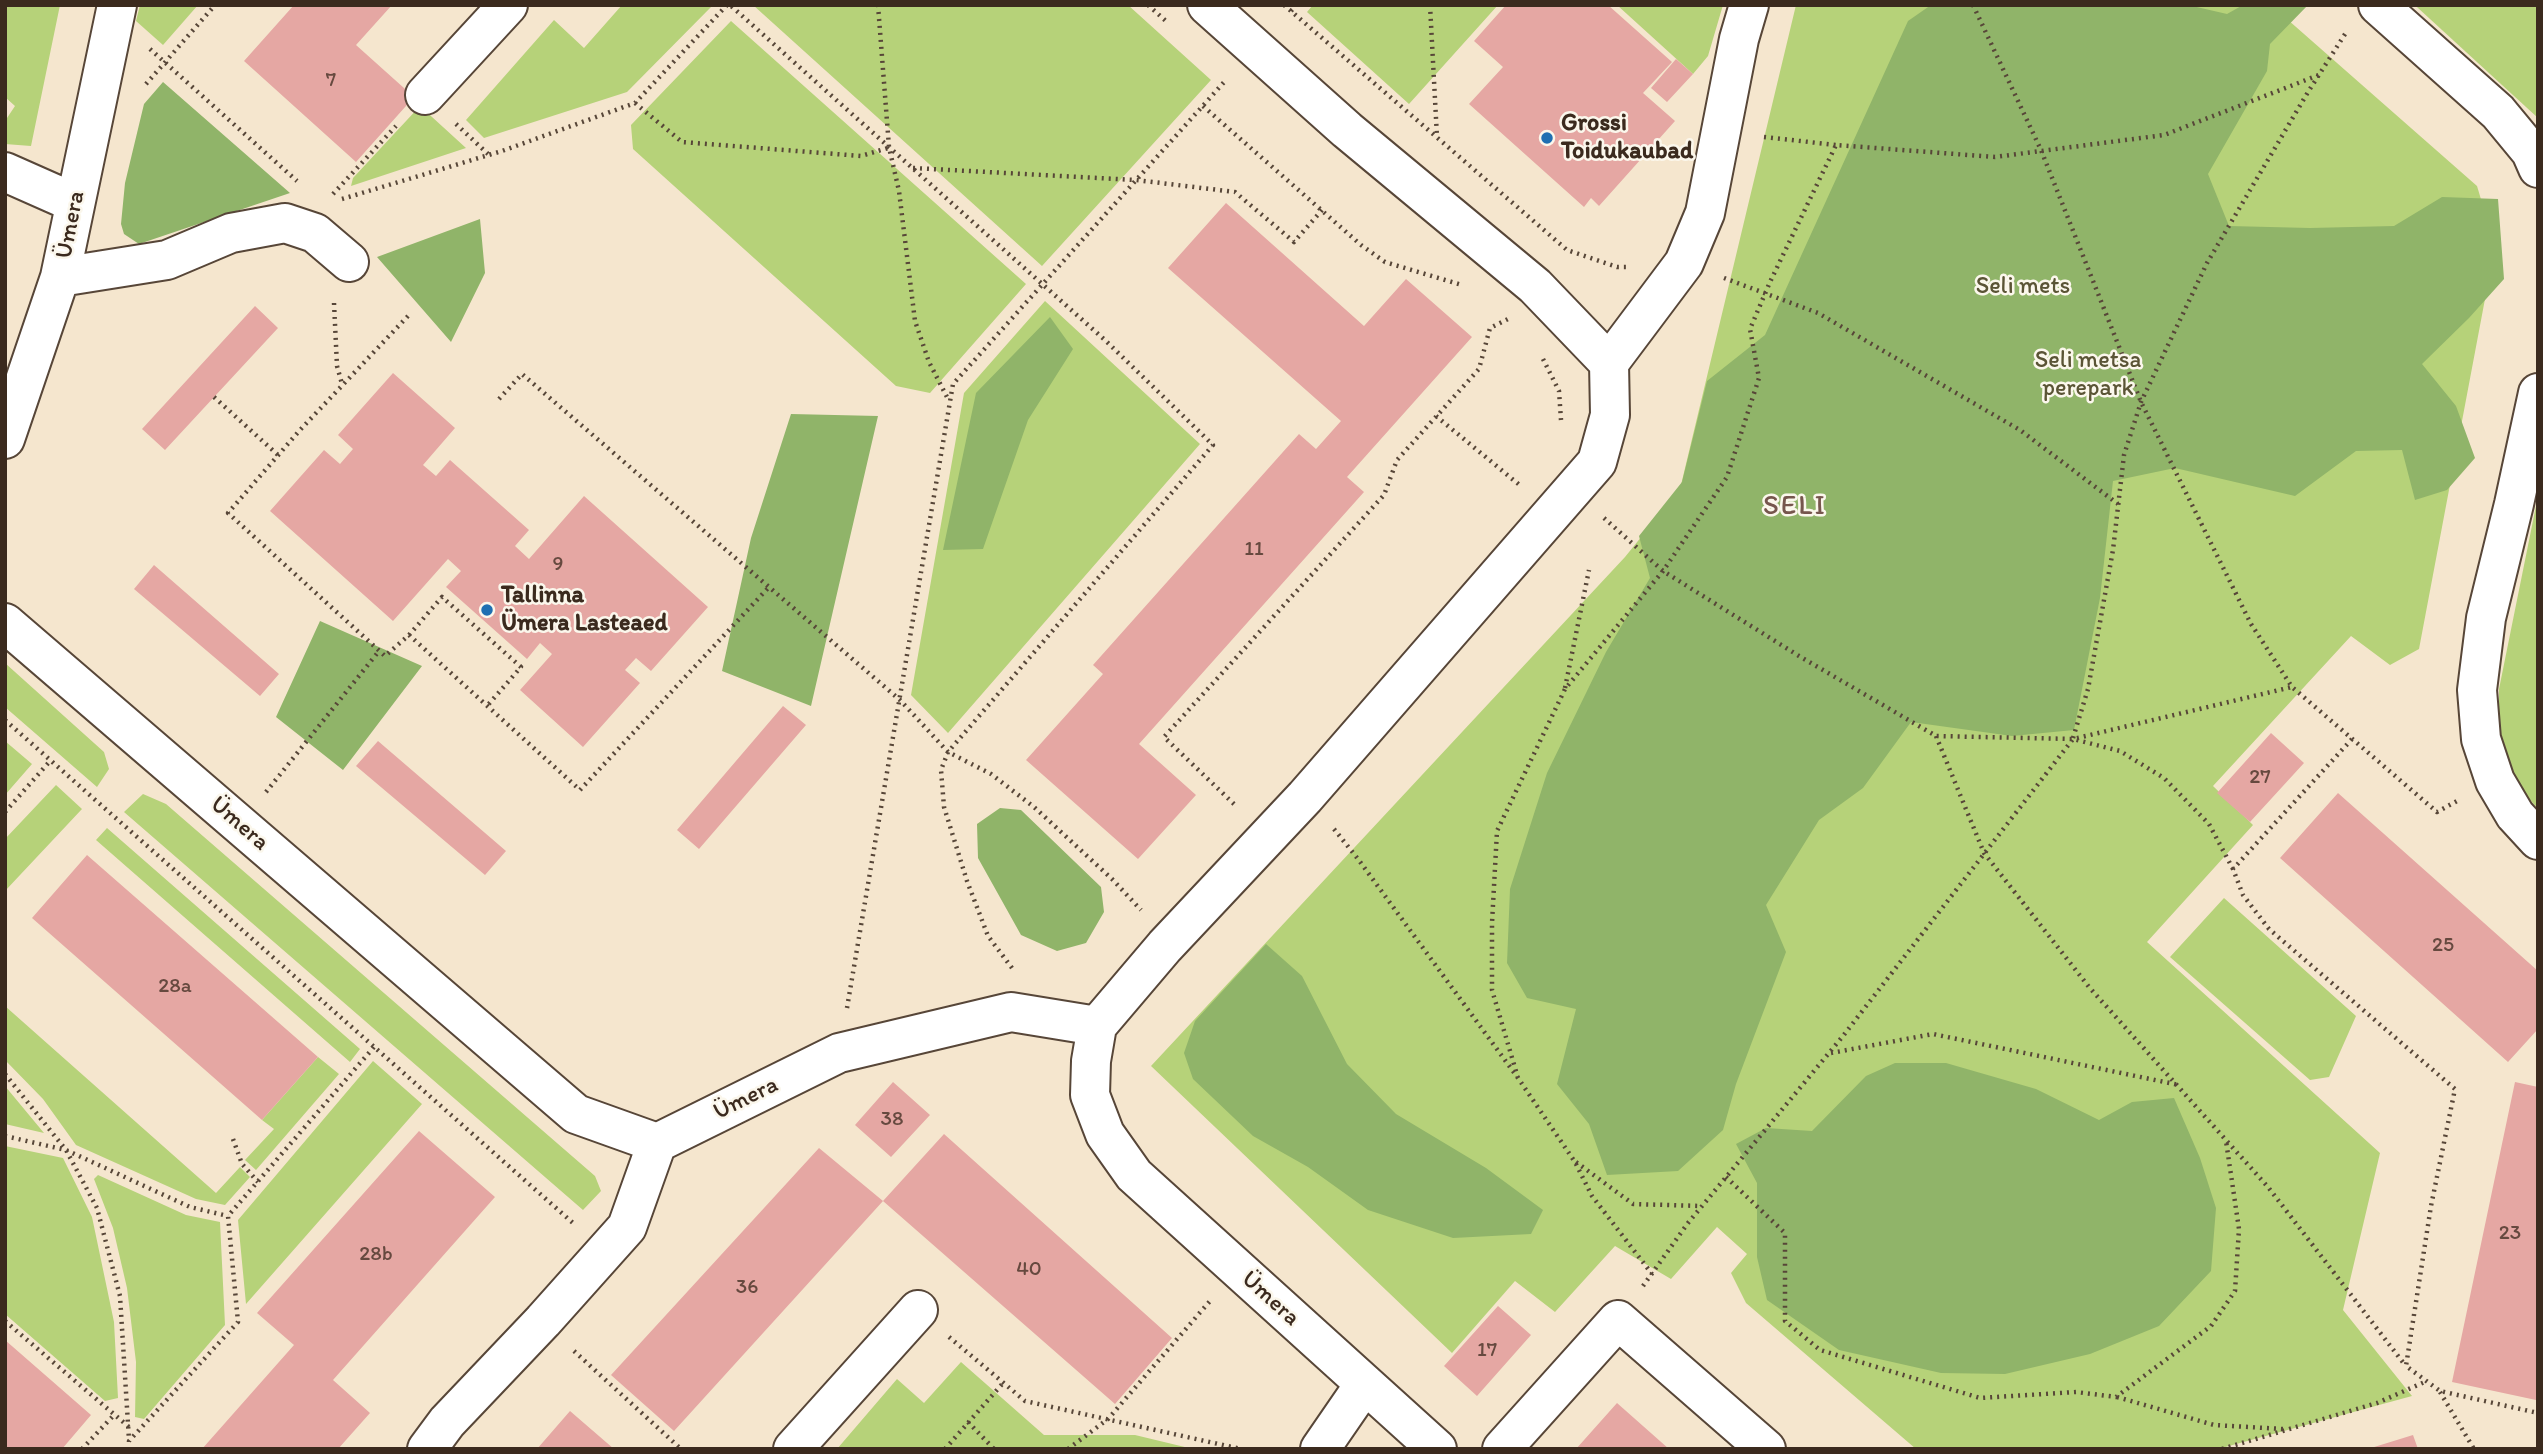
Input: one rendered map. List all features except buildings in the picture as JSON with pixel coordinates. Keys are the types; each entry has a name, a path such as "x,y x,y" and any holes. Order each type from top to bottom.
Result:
{"street":[{"name":"Ümera","path":"5,439 61,277 117,5"},
{"path":"425,95 508,5"},
{"path":"1207,5 1347,130 1535,286 1609,363"},
{"path":"1097,1026 1165,946 1305,797 1597,461 1610,415 1609,363 1684,263 1705,213 1739,39 1749,5"},
{"path":"2364,16 2498,112 2531,152 2538,168"},
{"path":"5,172 75,203"},
{"path":"61,277 167,260 231,233 285,223 315,233 348,262"},
{"path":"2538,393 2486,618 2477,690 2481,739 2495,781 2515,815 2538,840"},
{"name":"Ümera","path":"5,623 576,1114 657,1143 839,1053 1011,1012 1097,1026 1091,1061 1090,1096 1105,1134 1134,1175 1437,1449"},
{"path":"427,1449 447,1422 627,1227 657,1143"},
{"path":"793,1449 918,1310"},
{"path":"1502,1449 1618,1320 1766,1449"},
{"path":"1320,1449 1364,1385"}],"path":[{"path":"139,93 215,5"},
{"path":"730,5 1106,341 1213,444 948,752 941,770 944,807 967,881 988,936 1018,977"},
{"path":"878,5 889,147 900,191 915,321 929,362 950,402"},
{"path":"1284,5 1567,250 1617,267 1684,263 1818,313 2020,430 2118,504"},
{"path":"1291,11 1296,5"},
{"path":"1430,5 1437,137"},
{"path":"1973,5 2041,150 2141,402 2251,624 2292,687 2437,812 2495,781"},
{"path":"1618,1320 1702,1206 1829,1054 2073,738 2088,689 2113,550 2124,455 2141,402 2207,263 2319,75 2364,16"},
{"path":"1721,129 1836,145 1995,156 2165,135 2319,75"},
{"path":"839,1053 953,384 1228,77"},
{"path":"332,195 425,95"},
{"path":"635,103 682,142 861,156 889,147"},
{"path":"1203,106 1361,245 1385,262 1461,285 1470,291"},
{"path":"1565,689 1663,571 1727,477 1759,378 1750,329 1836,145"},
{"path":"913,168 1136,180 1235,192 1294,242 1322,210"},
{"path":"342,385 337,366 333,287 348,262"},
{"path":"1498,312 1516,328"},
{"path":"408,316 278,455 228,513 386,656 409,635 442,597 521,667 487,706"},
{"path":"1234,804 1164,737 1384,495 1397,460 1479,369 1490,328 1507,320"},
{"path":"1541,355 1559,391 1562,418 1560,430"},
{"path":"499,399 522,374 900,700 948,752 991,774 1034,807 1112,879 1139,908 1165,946"},
{"path":"214,397 278,455"},
{"path":"1436,416 1525,490"},
{"path":"1622,534 1663,571 1936,736 2073,738 2292,687"},
{"path":"1518,1078 1492,990 1492,923 1497,831 1565,689 1590,570"},
{"path":"409,635 580,790 769,587"},
{"path":"240,825 379,651"},
{"path":"5,720 606,1251"},
{"path":"1936,736 1984,853 2089,987 2267,1187 2406,1366 2440,1391 2474,1449"},
{"path":"2073,738 2120,751 2164,778 2208,824 2233,869 2243,895 2269,929 2455,1089 2431,1206 2406,1366"},
{"path":"2233,869 2352,738"},
{"path":"5,812 51,761"},
{"path":"1305,797 1346,842 1518,1078 1575,1162 1592,1196 1652,1274"},
{"path":"1829,1054 1933,1034 2179,1086"},
{"path":"129,1441 237,1322 228,1216 374,1047"},
{"path":"5,1074 66,1150 97,1208 120,1296 129,1449"},
{"path":"5,1136 66,1150 190,1207 228,1216"},
{"path":"233,1139 242,1164 258,1182"},
{"path":"2116,1397 2211,1326 2235,1291 2239,1228 2226,1141"},
{"path":"1575,1162 1633,1204 1702,1206"},
{"path":"1726,1177 1785,1233 1785,1321 1821,1350 1980,1398 2076,1392 2116,1397 2214,1425 2288,1429"},
{"path":"1068,1449 1108,1419 1238,1269"},
{"path":"918,1310 1024,1401 1241,1449"},
{"path":"5,1321 128,1427"},
{"path":"543,1321 681,1449"},
{"path":"2222,1449 2376,1403 2427,1381"},
{"path":"945,1449 1003,1383"},
{"path":"2440,1391 2538,1412"},
{"path":"82,1449 114,1415"},
{"path":"968,1422 994,1449"}],"green space":[{"path":"5,5 60,5 31,146 5,144 5,121 15,106 5,97"},
{"path":"140,5 198,5 163,45 136,21"},
{"path":"622,5 713,5 627,92 484,138 466,120 554,20 584,48"},
{"path":"753,5 1128,5 1211,80 1042,266"},
{"path":"1313,5 1498,5 1409,104 1307,12"},
{"path":"1617,5 1723,5 1708,56 1693,74"},
{"name":"Seli metsa perepark","path":"1796,5 2271,5 2477,186 2495,246 2419,649 2390,665 2351,636 2213,786 2253,825 2147,942 2380,1153 2343,1310 2412,1396 2218,1449 1916,1449 1746,1303 1731,1273 1747,1254 1717,1227 1671,1279 1615,1246 1555,1312 1515,1281 1452,1353 1151,1066 1625,557 1680,489"},
{"name":"Seli mets","path":"1931,5 2188,5 2227,14 2243,5 2308,5 2270,44 2267,71 2208,174 2229,226 2394,226 2442,197 2498,199 2504,279 2422,364 2456,406 2475,458 2447,490 2415,500 2402,450 2356,451 2295,496 2175,468 2113,481 2100,598 2074,730 2012,736 1911,722 1863,788 1819,820 1766,905 1786,952 1736,1084 1723,1130 1678,1171 1607,1175 1589,1124 1557,1084 1576,1009 1527,998 1507,963 1510,889 1547,773 1606,652 1650,578 1639,536 1682,482 1707,381 1765,335 1908,21"},
{"path":"2415,5 2538,5 2538,118 2418,8"},
{"path":"731,21 1026,284 930,393 896,386 633,149 631,125"},
{"path":"163,82 290,193 139,244 124,234 121,224 125,183 144,104"},
{"path":"420,106 466,148 351,186 353,178"},
{"path":"480,219 485,273 451,342 377,257"},
{"path":"1045,301 1200,444 948,733 911,695 964,393"},
{"path":"1050,317 1073,349 1028,420 983,549 943,550 976,393"},
{"path":"791,414 878,416 811,706 722,671 751,538"},
{"path":"2538,496 2538,809 2518,786 2499,739 2499,689"},
{"path":"320,621 422,666 343,770 276,717"},
{"path":"5,663 104,752 109,769 97,787 5,707"},
{"path":"5,741 32,764 5,795"},
{"path":"56,785 82,809 5,891 5,839"},
{"path":"143,794 166,804 595,1176 601,1191 583,1210 124,812"},
{"path":"1000,808 1021,810 1101,887 1104,912 1086,943 1057,951 1021,935 978,858 977,824"},
{"path":"107,828 360,1049 350,1062 96,840"},
{"path":"2224,898 2356,1016 2329,1077 2310,1080 2170,957"},
{"path":"1266,944 1302,976 1347,1064 1396,1114 1486,1168 1543,1210 1531,1234 1453,1238 1368,1210 1308,1167 1253,1136 1193,1079 1184,1053 1195,1021"},
{"path":"5,1006 216,1193 240,1167 250,1177 225,1205 196,1199 76,1145 43,1099 5,1060"},
{"path":"318,1057 339,1074 256,1170 245,1160 274,1129 262,1120"},
{"path":"373,1061 422,1104 246,1304 238,1220"},
{"path":"1895,1063 1946,1063 2036,1089 2099,1120 2132,1102 2174,1098 2200,1158 2216,1208 2211,1271 2159,1326 2090,1354 2005,1374 1941,1373 1839,1350 1767,1300 1757,1257 1757,1183 1736,1144 1766,1128 1812,1131 1866,1076"},
{"path":"5,1086 44,1133 5,1124"},
{"path":"5,1146 63,1158 92,1217 114,1322 118,1398 105,1401 5,1314"},
{"path":"98,1175 186,1215 220,1222 225,1325 144,1419 135,1417 136,1362 127,1288 113,1228 94,1179"},
{"path":"961,1362 1044,1435 1135,1435 1193,1449 837,1449 897,1379 924,1403"}],"place":[{"name":"Grossi Toidukaubad","path":"1547,138"},
{"name":"Tallinna Ümera Lasteaed","path":"487,610"}],"district":[{"name":"SELI","path":"1795,507"}]}
